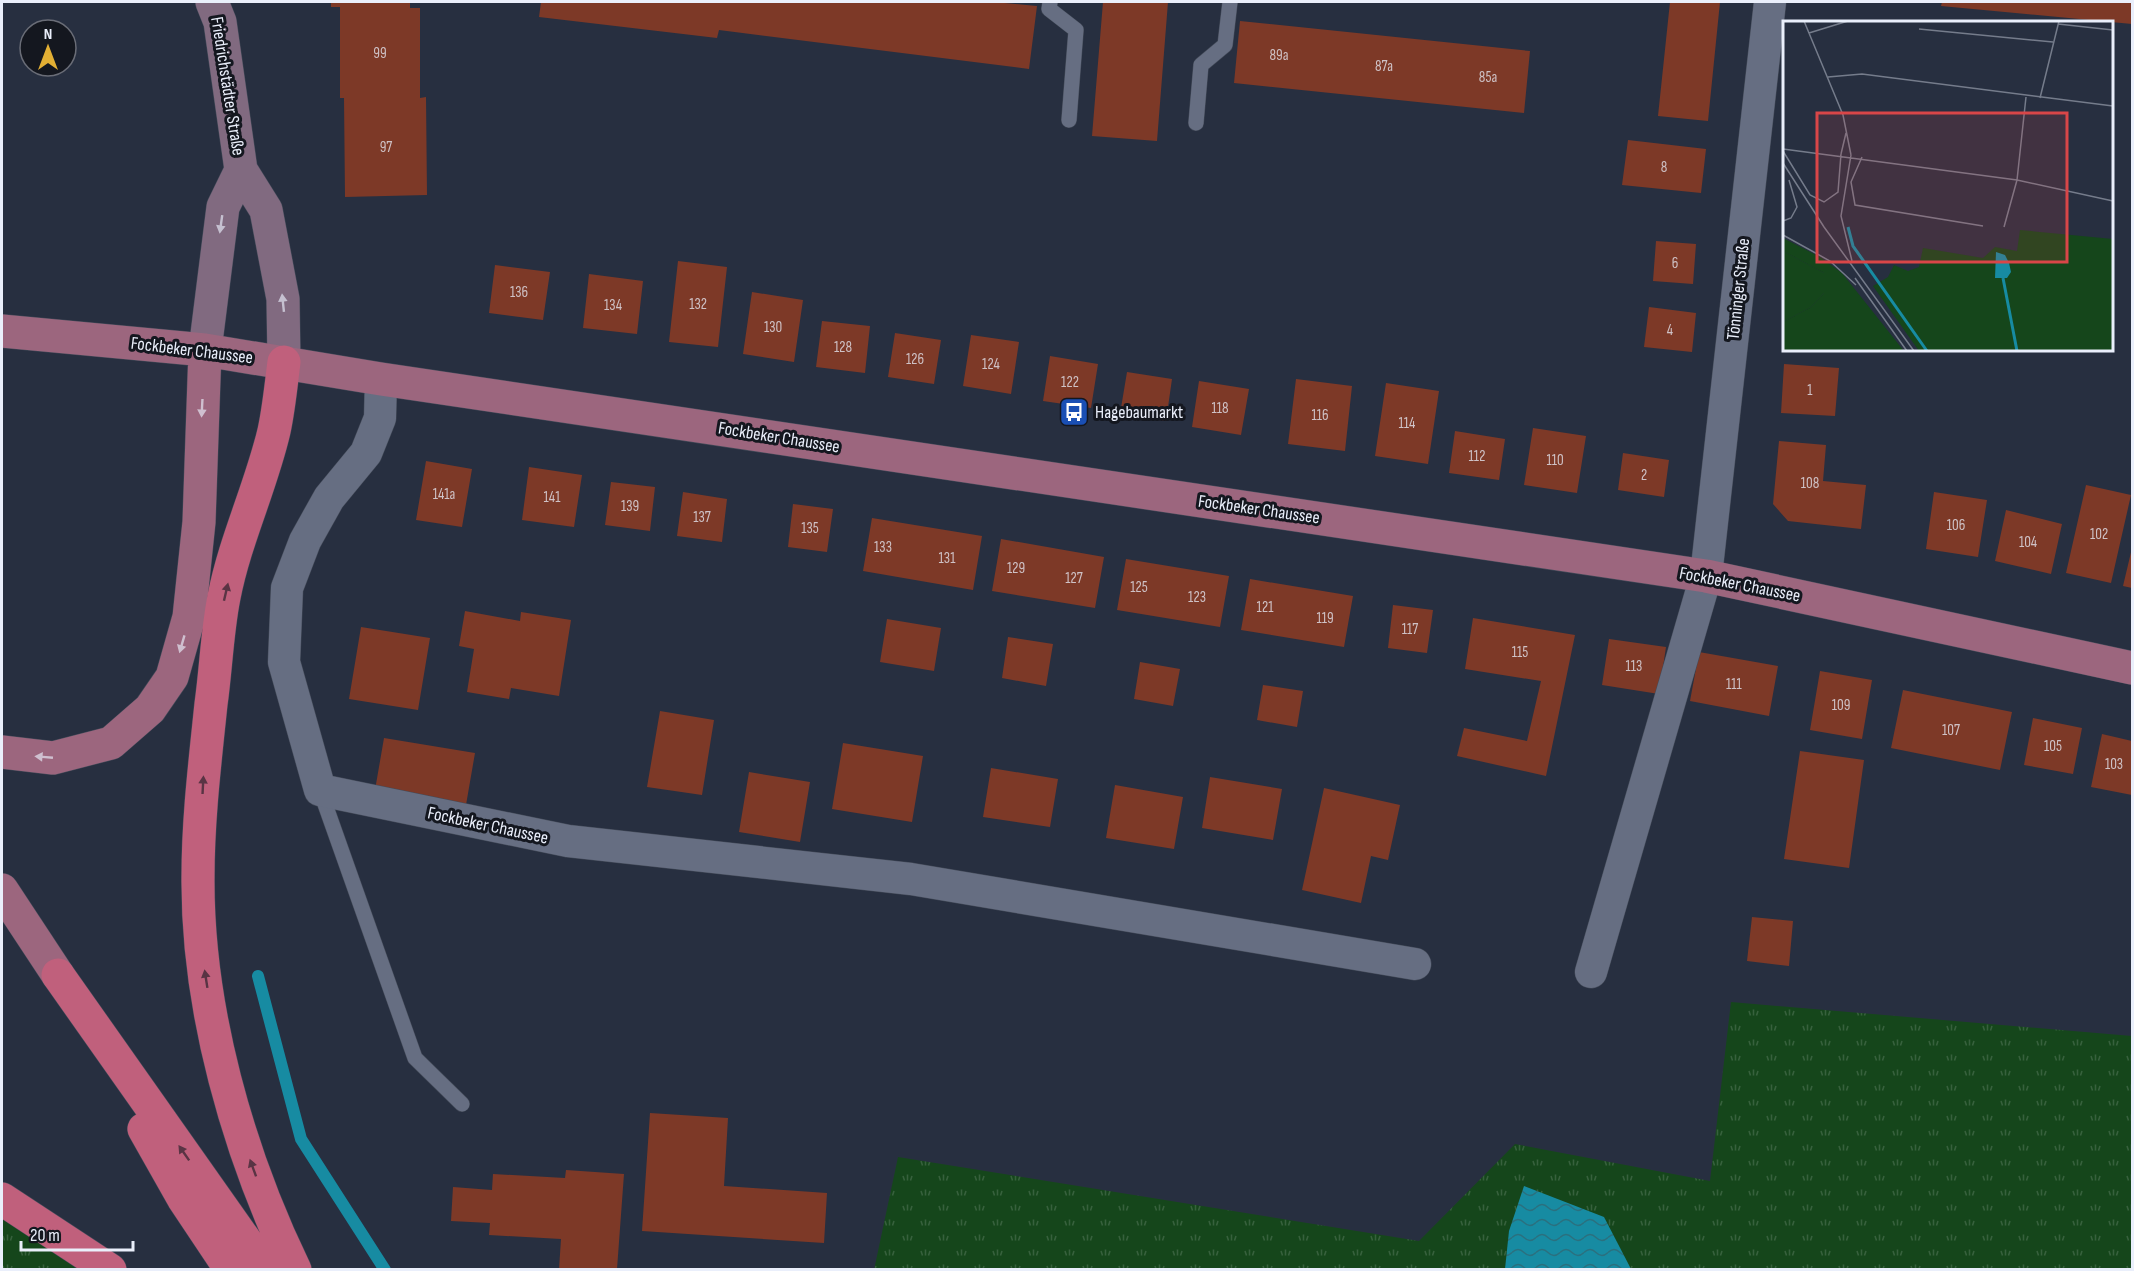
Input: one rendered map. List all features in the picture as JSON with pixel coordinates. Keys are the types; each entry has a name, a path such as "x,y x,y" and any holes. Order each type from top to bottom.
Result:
{"highway":[{"path":"284,362 273,432 245,519 224,598 203,772 198,878 202,954 214,1035 244,1143 273,1223 295,1269"},
{"path":"58,975 183,1198 231,1269"},
{"path":"58,975 266,1269"},
{"path":"2,1199 110,1269"}],"main road":[{"name":"Fockbeker Chaussee","path":"2,331 205,350 381,379 1706,576 2133,668"},
{"path":"2,752 53,758 111,743 150,709 172,677 189,617 192,593 199,522 205,350"},
{"path":"2,890 58,975"}],"street":[{"name":"Friedrichstädter Straße","path":"212,2 220,22 242,170 266,210 283,299 284,362"},
{"name":"Tönninger Straße","path":"1591,972 1706,576 1770,2"},
{"name":"Friedrichstädter Straße","path":"205,350 223,207 242,170"},
{"path":"320,790 284,662 287,588 305,541 329,498 366,453 380,418 381,379"},
{"name":"Fockbeker Chaussee","path":"320,790 568,841 910,879 1415,964"}],"lane":[{"path":"1050,2 1049,9 1076,30 1069,120"},
{"path":"1196,123 1201,65 1225,45 1230,2"},
{"path":"320,790 415,1058 462,1104"}],"green space":[{"path":"1731,1002 2132,1036 2132,1269 874,1270 898,1157 1419,1241 1515,1144 1710,1181"},
{"path":"2,1218 23,1228 77,1269 2,1269"}],"water":[{"path":"1524,1186 1604,1217 1631,1269 1505,1269 1509,1231"}],"building":[{"path":"331,2 410,2 410,8 420,8 420,98 426,97 427,195 345,197 344,98 340,98 340,7 331,7"},
{"path":"541,2 994,2 1037,6 1029,69 719,30 717,38 539,17"},
{"path":"1103,2 1168,2 1157,141 1092,136"},
{"path":"1670,2 1720,2 1708,121 1658,116"},
{"path":"1942,2 2132,2 2132,24 2113,21 1941,6"},
{"path":"1240,21 1530,51 1524,113 1234,83"},
{"path":"1628,140 1706,149 1701,193 1622,185"},
{"path":"1656,241 1696,244 1693,284 1653,281"},
{"path":"678,261 727,267 718,347 669,342"},
{"path":"495,265 550,272 543,320 489,313"},
{"path":"589,274 643,281 637,334 583,328"},
{"path":"752,292 803,300 794,362 743,354"},
{"path":"1649,307 1696,313 1692,352 1644,347"},
{"path":"822,321 870,326 865,373 816,367"},
{"path":"895,333 941,340 934,384 888,377"},
{"path":"971,335 1019,342 1011,394 963,386"},
{"path":"1050,356 1098,364 1091,408 1043,401"},
{"path":"1784,364 1839,368 1835,416 1781,413"},
{"path":"1127,372 1172,379 1166,421 1120,414"},
{"path":"1296,379 1352,386 1345,451 1288,444"},
{"path":"1199,381 1249,389 1241,435 1192,427"},
{"path":"1386,383 1439,391 1428,464 1375,456"},
{"path":"1533,428 1586,436 1577,493 1524,485"},
{"path":"1455,431 1505,439 1499,480 1449,473"},
{"path":"1779,441 1826,445 1823,481 1866,485 1861,529 1788,521 1773,504"},
{"path":"1623,453 1669,460 1664,497 1618,490"},
{"path":"426,461 472,469 462,527 416,520"},
{"path":"529,467 582,475 574,527 522,520"},
{"path":"611,482 655,487 650,531 605,525"},
{"path":"2086,485 2131,495 2111,583 2066,573"},
{"path":"683,492 727,499 722,542 677,536"},
{"path":"1934,492 1987,500 1978,557 1926,549"},
{"path":"793,504 833,509 827,552 788,547"},
{"path":"2006,510 2062,524 2051,574 1995,561"},
{"path":"872,518 982,536 973,590 863,571"},
{"path":"1001,539 1104,557 1095,608 992,591"},
{"path":"2132,548 2132,588 2123,586"},
{"path":"1126,559 1229,576 1220,627 1117,610"},
{"path":"1250,579 1353,596 1344,647 1241,630"},
{"path":"1393,605 1433,610 1427,653 1388,648"},
{"path":"465,611 520,621 521,612 571,620 559,696 511,688 509,699 467,692 474,649 459,646"},
{"path":"1473,618 1575,635 1546,776 1457,756 1464,728 1527,741 1541,681 1465,669"},
{"path":"887,619 941,628 934,671 880,662"},
{"path":"361,627 430,638 418,710 349,699"},
{"path":"1008,637 1053,644 1046,686 1002,678"},
{"path":"1609,639 1666,647 1659,694 1602,685"},
{"path":"1699,652 1778,666 1769,716 1690,701"},
{"path":"1140,662 1180,669 1173,706 1134,699"},
{"path":"1820,671 1872,680 1862,739 1810,730"},
{"path":"1263,685 1303,691 1297,727 1257,720"},
{"path":"1903,690 2012,712 2000,770 1891,748"},
{"path":"660,711 714,720 702,795 647,787"},
{"path":"2033,718 2082,728 2073,774 2024,765"},
{"path":"2102,734 2132,741 2132,795 2091,787"},
{"path":"384,738 475,753 466,805 375,790"},
{"path":"843,743 923,756 912,822 832,809"},
{"path":"1800,751 1864,760 1849,868 1784,859"},
{"path":"991,768 1058,779 1050,827 983,817"},
{"path":"749,772 810,782 800,842 739,832"},
{"path":"1210,777 1282,789 1273,840 1202,828"},
{"path":"1115,785 1183,797 1174,849 1106,838"},
{"path":"1324,788 1400,805 1388,860 1371,856 1361,903 1302,890"},
{"path":"1752,917 1793,921 1789,966 1747,961"},
{"path":"650,1113 728,1118 724,1186 827,1193 824,1243 642,1231"},
{"path":"566,1170 624,1174 617,1269 559,1269 561,1239 489,1235 490,1223 451,1221 453,1187 492,1190 493,1174 565,1178"}],"waterway":[{"path":"258,976 301,1139 385,1270"}],"place":[{"name":"Hagebaumarkt","path":"1074,412"}]}
